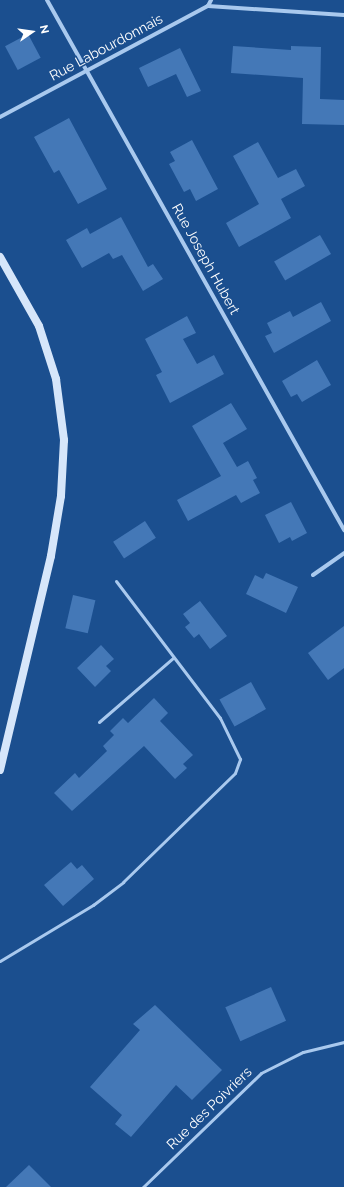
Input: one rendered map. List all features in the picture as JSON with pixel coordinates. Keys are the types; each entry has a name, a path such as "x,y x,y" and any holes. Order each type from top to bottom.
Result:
{"main road":[{"path":"0,257 39,326 56,379 64,440 61,496 51,556 0,770"}],"street":[{"name":"Rue Joseph Hubert","path":"47,0 344,530"},
{"path":"211,0 208,6 344,15"},
{"name":"Rue Labourdonnais","path":"0,117 87,69 208,6"},
{"path":"313,575 344,553"}],"lane":[{"path":"0,961 93,905 123,882 236,773 240,759 220,718 116,581"},
{"path":"99,722 173,658"},
{"name":"Rue des Poivriers","path":"143,1187 261,1073 303,1052 344,1042"}],"building":[{"path":"28,34 41,58 18,70 5,46"},
{"path":"233,46 291,50 291,46 321,47 320,99 344,100 344,125 302,124 303,78 231,73"},
{"path":"180,48 201,91 187,97 176,74 148,87 139,68"},
{"path":"69,118 107,189 78,204 59,170 54,173 34,137"},
{"path":"192,140 218,189 196,201 190,189 184,192 169,164 175,161 170,152"},
{"path":"258,142 278,178 296,169 305,186 281,199 291,218 239,247 226,223 259,204 233,156"},
{"path":"121,217 148,267 153,264 163,279 143,291 122,255 113,259 109,253 82,268 66,240 87,228 90,234"},
{"path":"320,235 331,254 285,281 274,262"},
{"path":"321,302 331,321 274,353 265,336 272,333 267,323 290,311 293,317"},
{"path":"187,316 196,333 183,339 197,364 214,355 224,374 170,403 156,375 162,372 145,339"},
{"path":"317,360 331,385 302,402 297,394 291,397 282,381"},
{"path":"231,403 247,429 223,443 237,467 248,461 257,478 253,480 260,493 241,503 236,495 188,521 177,500 221,476 192,426"},
{"path":"291,502 307,533 292,541 290,537 279,543 265,515"},
{"path":"145,521 156,538 124,558 113,542"},
{"path":"266,573 298,587 286,613 246,594 255,575 263,579"},
{"path":"73,595 95,600 88,633 65,628"},
{"path":"200,601 227,636 210,649 199,634 194,638 185,627 190,623 183,614"},
{"path":"344,626 344,668 328,680 308,653"},
{"path":"101,645 114,659 106,666 111,671 95,687 77,668"},
{"path":"251,682 266,709 235,727 220,699"},
{"path":"154,698 168,713 160,721 193,755 183,764 187,768 175,779 144,746 72,811 54,793 75,773 79,778 107,751 103,746 114,735 110,731 123,718 128,723"},
{"path":"71,862 77,869 82,865 94,879 63,906 44,885"},
{"path":"271,987 286,1021 240,1041 225,1007"},
{"path":"155,1005 222,1070 192,1100 176,1085 131,1137 115,1124 122,1115 90,1087 140,1030 133,1024"},
{"path":"29,1165 51,1187 6,1187"}]}
